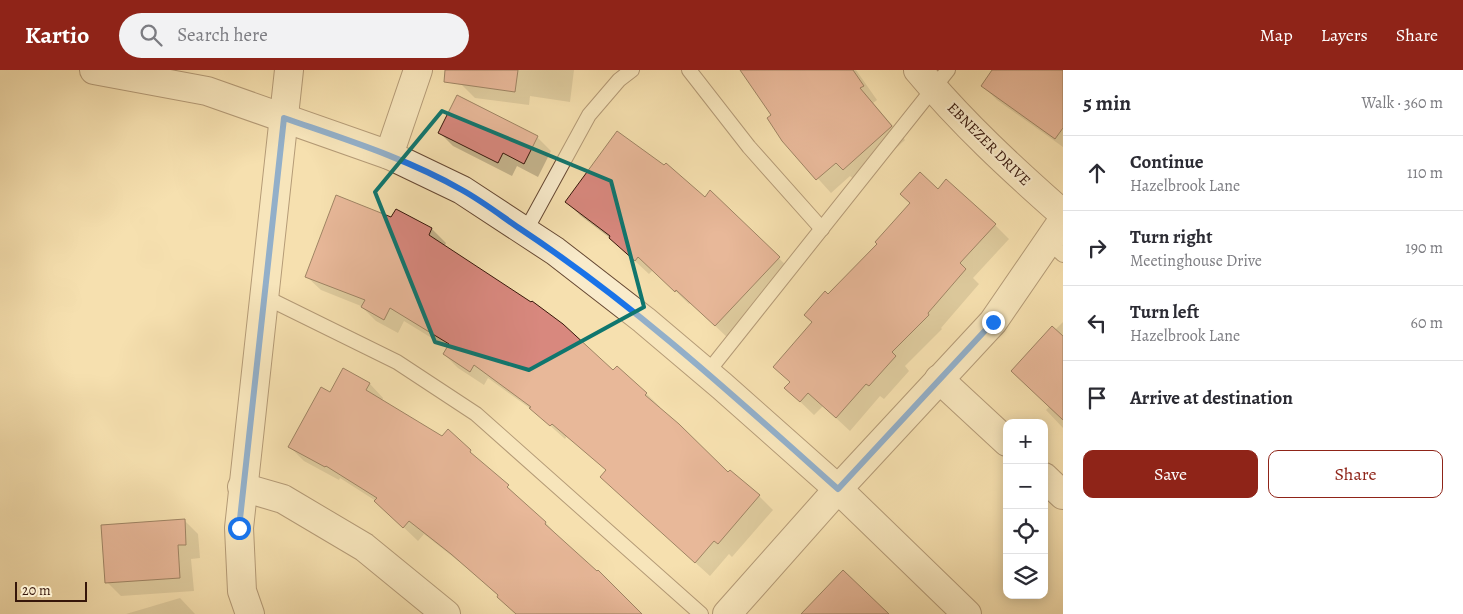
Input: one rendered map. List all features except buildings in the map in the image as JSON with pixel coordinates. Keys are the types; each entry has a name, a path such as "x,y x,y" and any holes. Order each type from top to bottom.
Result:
{"street":[{"path":"94,70 207,91 389,155 462,190 555,251 644,320 838,489 967,614"},
{"path":"250,614 242,591 239,528 289,70"},
{"path":"389,155 418,70"},
{"name":"EBNEZER DRIVE","path":"933,76 1000,158 1063,214"},
{"path":"727,614 838,489 993,322 1058,239"},
{"path":"940,379 1003,438"},
{"path":"1048,481 1063,495"},
{"path":"242,487 283,500 364,547 446,614"}],"lane":[{"path":"525,232 589,115 619,80 632,70"},
{"path":"689,70 749,147 822,229"},
{"path":"707,373 822,229 933,76"},
{"path":"263,296 397,362 476,414 701,614"}],"highlighted area":[{"path":"442,111 611,181 644,307 529,370 435,342 375,192"}],"route":[{"path":"239,528 284,118 389,155 462,190 555,251 644,320 838,489 993,322"}]}
